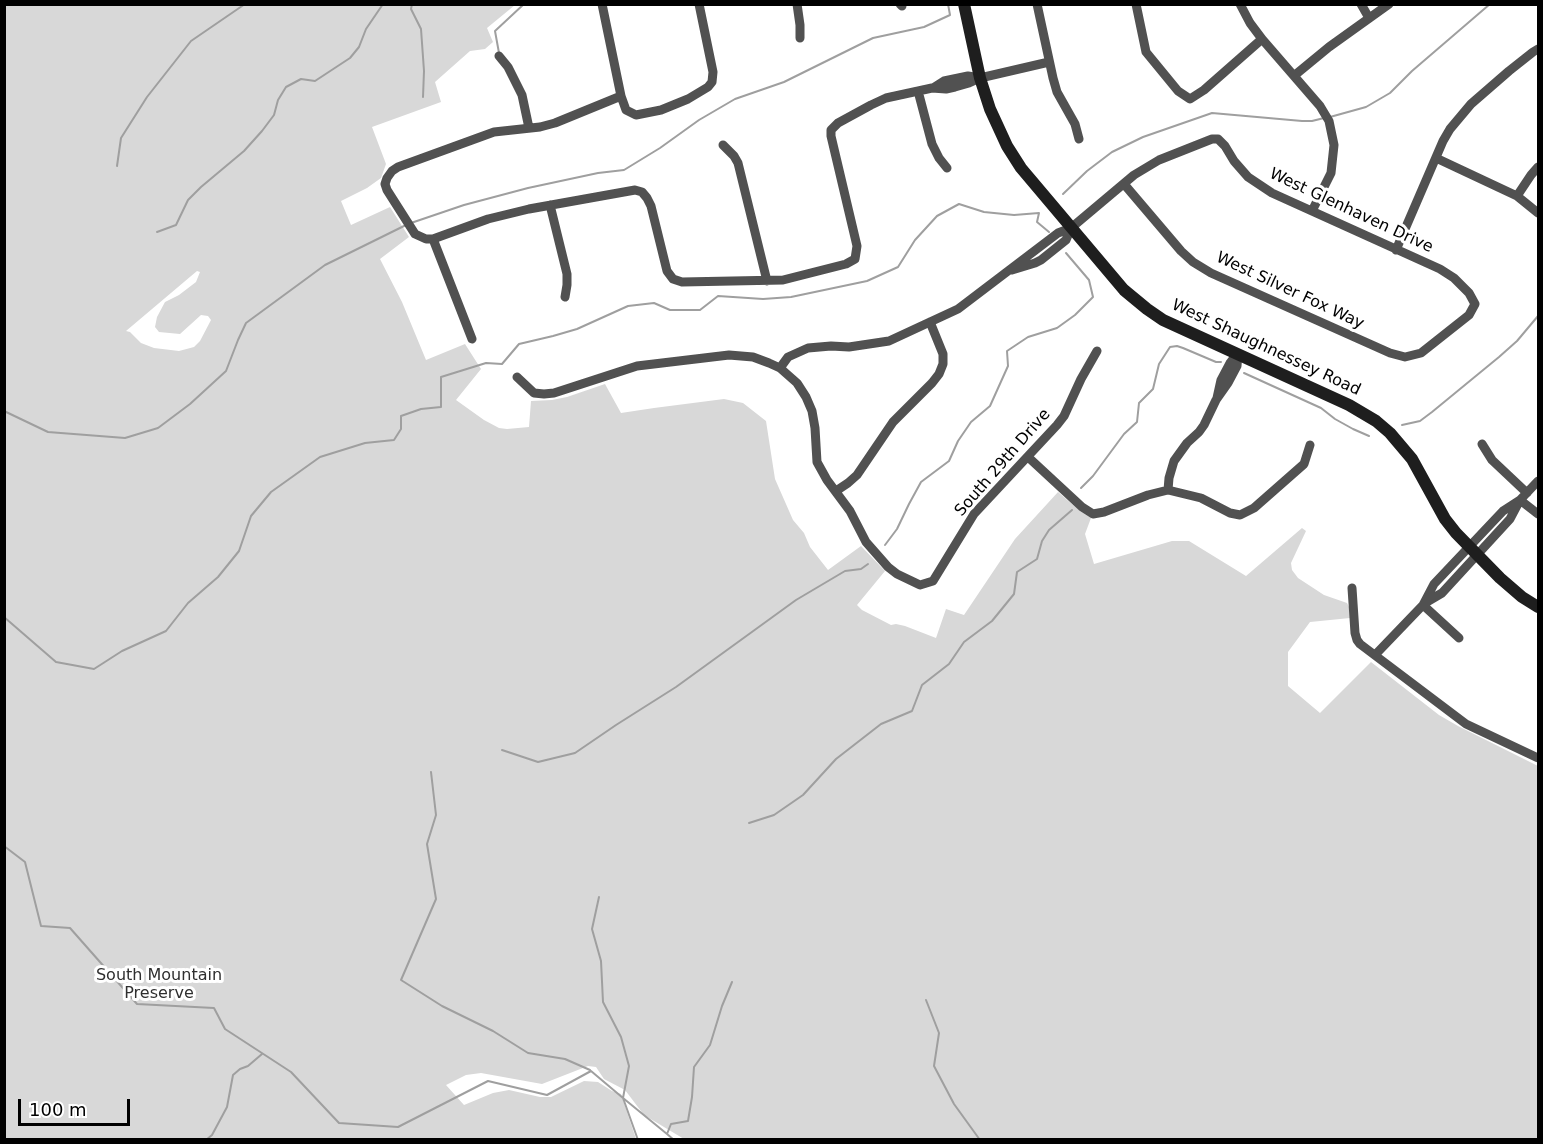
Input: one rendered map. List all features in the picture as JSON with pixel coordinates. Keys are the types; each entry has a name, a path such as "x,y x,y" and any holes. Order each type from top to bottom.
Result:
{"street":[{"path":"602,4 621,96 626,110 636,115 661,110 688,99 712,82 713,72 699,4"},
{"path":"797,4 800,38"},
{"name":"West Shaughnessey Road","path":"964,4 980,78 994,119 1011,152 1021,168 1124,290 1164,320 1350,405 1377,421 1412,459 1444,519 1456,533 1522,597 1539,607"},
{"path":"1037,4 1058,92 1075,124 1079,139"},
{"path":"1136,4 1146,52 1178,91 1190,99 1204,90 1262,39"},
{"path":"1240,4 1262,39 1295,75 1327,117 1334,145 1331,173 1312,212"},
{"path":"1361,4 1369,18"},
{"path":"1295,75 1329,47 1389,4"},
{"path":"1396,250 1450,129 1471,104 1539,49"},
{"path":"499,56 508,67 522,95 529,128"},
{"path":"621,96 555,123 495,132 398,167 387,178 387,190 415,234 420,238 433,239 488,219 635,190 642,192 651,206 667,271 673,279 682,282 783,280 855,260 857,246 831,136 831,130 838,123 878,101 932,88 946,89 954,83 969,83 980,78 1049,62"},
{"path":"918,91 932,144 947,168"},
{"name":"West Glenhaven Drive","path":"1124,184 1159,160 1212,139 1218,139 1248,177 1272,193 1440,269 1454,278 1475,304"},
{"path":"723,145 738,163 767,281"},
{"path":"1436,158 1517,196 1539,213"},
{"path":"1517,196 1530,175 1539,167"},
{"path":"780,368 788,357 808,348 849,347 889,341 958,309 1017,263 1044,251 1058,233 1071,228 1124,184"},
{"name":"West Silver Fox Way","path":"1124,184 1193,262 1212,273 1390,353 1405,357 1421,353 1469,315 1475,304"},
{"path":"550,205 567,274 565,297"},
{"path":"433,239 472,339"},
{"path":"517,377 534,393 544,394 554,393 637,366 729,355 753,357 780,368 797,383 806,397 812,411 818,462 827,480 836,491 857,475 893,422 939,374 943,354 930,322"},
{"name":"South 29th Drive","path":"836,491 850,511 866,542 888,567 920,585 933,581 974,514 1064,416 1097,351"},
{"path":"1168,490 1174,461 1187,443 1199,432 1216,400 1221,380 1238,354"},
{"path":"1482,444 1492,460 1539,514"},
{"path":"1028,457 1082,507 1093,514 1168,490 1201,498 1230,513 1240,515 1254,508 1304,464 1310,445"},
{"path":"1375,655 1423,604 1434,584 1444,573 1498,531 1539,481"},
{"path":"1423,604 1442,593 1491,524 1503,511 1524,497"},
{"path":"1491,524 1498,531"},
{"path":"1444,573 1452,581"},
{"path":"1352,588 1357,640 1466,724 1539,758"},
{"path":"1423,604 1459,638"}],"green space":[{"name":"South Mountain Preserve","path":"5,5 515,5 487,28 493,42 485,49 470,51 435,82 441,102 372,127 386,164 381,178 341,201 351,225 390,207 409,237 380,259 402,302 426,360 465,344 481,369 456,400 484,420 499,428 507,429 529,427 531,401 567,397 605,384 621,413 724,399 743,403 766,421 775,479 793,520 828,570 861,546 885,571 857,605 891,625 905,626 936,638 946,609 964,615 1015,539 1058,492 1091,518 1085,534 1094,564 1172,541 1189,541 1246,576 1302,528 1306,531 1291,563 1292,570 1298,578 1324,595 1347,603 1350,618 1310,622 1288,652 1288,686 1320,713 1371,662 1439,715 1538,766 1538,1139 684,1139 644,1115 625,1090 604,1079 596,1067 588,1066 542,1084 481,1073 466,1075 446,1085 464,1105 493,1093 509,1090 540,1097 551,1097 584,1081 598,1082 621,1094 636,1139 5,1140","holes":["197,271 200,272 196,282 165,302 157,317 155,327 159,332 180,334 201,315 208,316 211,320 200,341 194,347 179,351 154,348 141,343 126,331"]}],"waterway":[{"path":"117,166 121,138 147,97 191,41 245,4"},
{"path":"157,232 176,225 188,200 244,151 262,131 274,115 278,100 286,87 301,79 315,81 350,58 359,47 366,29 383,4"},
{"path":"412,4 411,9 421,29 423,97"},
{"path":"499,53 495,31 524,4"},
{"path":"411,223 464,205 528,188 598,173 624,170 735,99 784,82 873,38 924,27 950,15 948,4"},
{"path":"1330,117 1366,107 1390,93 1412,71 1490,4"},
{"path":"1063,194 1087,171 1112,152 1143,137 1212,113 1302,121 1324,118"},
{"path":"4,617 56,662 94,669 122,651 166,631 188,603 218,577 239,551 251,516 271,492 320,457 365,443 394,440 401,429 401,416 421,409 441,407 441,377 486,363 502,364 519,344 577,329 628,306 654,303 670,310 700,310 718,296 763,299 791,297 867,281 898,267 915,240 937,216 959,204 984,212 1014,215 1039,213 1037,222 1049,232"},
{"path":"4,411 48,432 125,438 158,428 190,404 226,371 246,323 325,265 406,225"},
{"path":"885,545 897,529 921,482 949,461 958,441 971,422 990,406 1008,366 1007,351 1028,337 1057,328 1075,315 1093,297 1089,280 1066,253"},
{"path":"1402,425 1420,421 1432,412 1517,341 1538,316"},
{"path":"1081,488 1093,476 1124,434 1137,422 1139,403 1153,389 1159,364 1170,347 1177,346 1221,362"},
{"path":"1244,373 1321,408 1335,419 1369,436"},
{"path":"749,823 774,815 803,795 836,759 881,724 912,711 922,685 949,664 964,642 992,621 1014,594 1017,572 1037,559 1042,541 1049,530 1072,510"},
{"path":"502,750 538,762 575,753 676,687 796,600 845,571 861,569 868,564"},
{"path":"431,772 436,815 427,844 436,899 401,980 442,1006 493,1031 528,1053 565,1059 590,1070"},
{"path":"4,846 25,862 41,926 70,928 137,1004 214,1008 225,1029 291,1072 339,1123 398,1127 488,1081 547,1095 591,1071 623,1098 638,1140"},
{"path":"599,897 592,929 601,961 603,1002 621,1037 629,1066 623,1098 667,1134"},
{"path":"674,1140 667,1134 671,1124 688,1121 694,1067 710,1045 732,982"},
{"path":"926,1000 939,1033 934,1066 954,1104 980,1140"},
{"path":"206,1140 212,1135 227,1107 233,1075 262,1054"}]}
